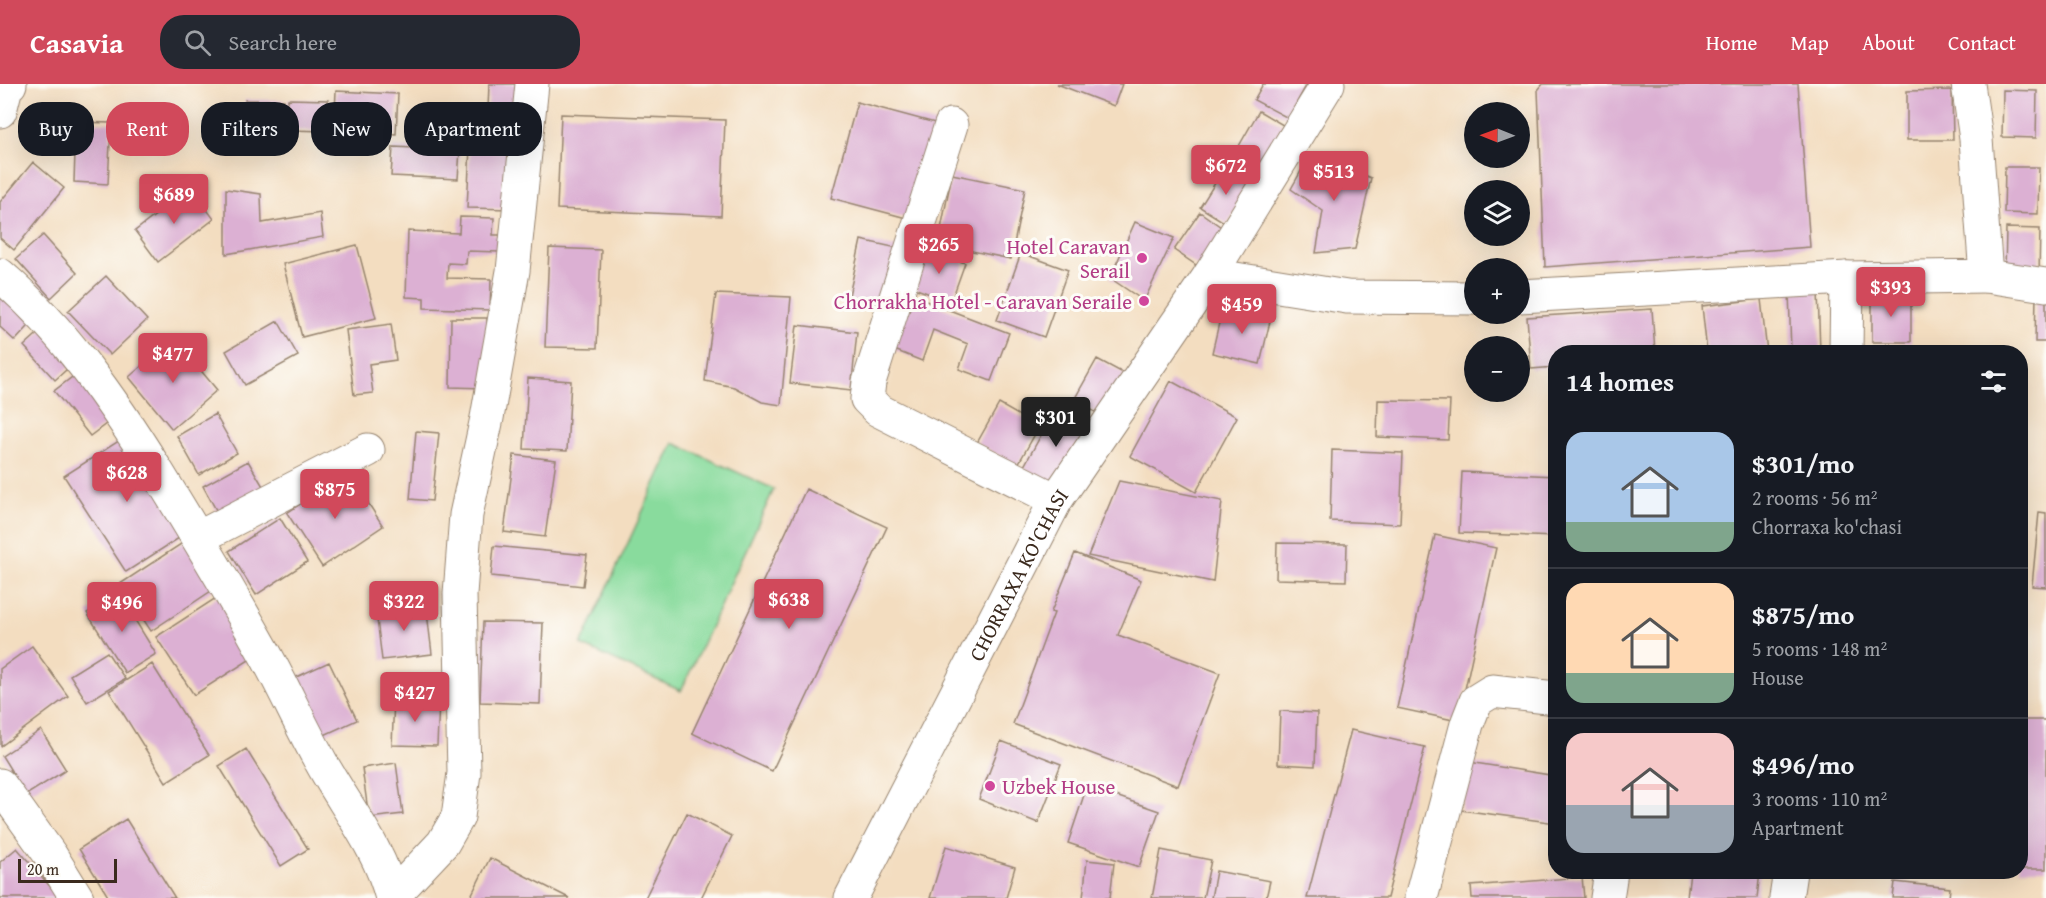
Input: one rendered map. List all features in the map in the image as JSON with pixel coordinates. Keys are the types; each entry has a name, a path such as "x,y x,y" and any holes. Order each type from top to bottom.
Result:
{"street":[{"path":"0,111 6,87 10,84"},
{"path":"0,275 45,316 123,417 261,646 321,762 380,861 392,897 443,843 458,818 464,773 460,594 466,515 487,418 513,271 532,84"},
{"name":"CHORRAXA KO'CHASI","path":"851,898 1056,501 1210,275 1328,84"},
{"path":"1968,84 1976,139 1986,276"},
{"path":"951,125 869,382 867,399 878,410 1056,501"},
{"path":"1210,275 1347,297 1464,298"},
{"path":"1530,295 1847,278 1986,276 2046,285"},
{"path":"1846,345 1847,278"},
{"path":"198,538 368,450"},
{"path":"1421,898 1467,724 1476,701 1492,691 1548,697"},
{"path":"0,785 51,856 77,898"},
{"path":"1607,898 1610,879"},
{"path":"1786,898 1789,879"}],"green space":[{"path":"674,443 774,489 681,691 581,645"}],"building":[{"path":"489,84 528,84 527,102 488,102"},
{"path":"1057,84 1122,84 1114,106"},
{"path":"1263,84 1307,84 1288,118 1254,100"},
{"path":"1543,84 1798,84 1810,247 1545,267 1538,90"},
{"path":"1952,90 1953,140 1907,140 1907,91"},
{"path":"2003,90 2037,91 2036,138 2002,137"},
{"path":"336,91 398,94 396,134 392,134 392,102 335,102"},
{"path":"288,99 328,100 328,102 311,102 311,131 299,130 299,102 288,102"},
{"path":"245,100 284,100 284,102 245,102"},
{"path":"857,102 939,124 914,220 831,198"},
{"path":"1259,111 1283,125 1255,174 1231,160"},
{"path":"561,114 725,120 721,216 557,209"},
{"path":"94,123 106,123 106,156 109,156 108,184 74,182 75,156 94,156"},
{"path":"393,147 404,147 404,156 460,156 458,179 391,176"},
{"path":"1310,155 1371,178 1355,249 1316,253 1323,211 1291,189"},
{"path":"470,156 514,156 511,209 467,208"},
{"path":"33,162 64,188 14,250 0,238 0,202"},
{"path":"1225,167 1252,184 1227,224 1200,207"},
{"path":"2005,167 2039,167 2038,214 2004,213"},
{"path":"952,174 1025,189 1011,259 938,244"},
{"path":"191,188 214,219 158,262 135,231"},
{"path":"226,189 261,194 262,223 320,213 323,237 226,254"},
{"path":"1200,212 1228,232 1202,269 1174,250"},
{"path":"460,217 494,218 493,235 501,235 501,252 467,251 466,264 448,263 447,278 491,279 490,310 424,308 424,298 406,297 408,231 459,233"},
{"name":"Hotel Caravan Serail","path":"1135,222 1174,238 1144,301 1110,278"},
{"path":"2006,228 2040,229 2039,275 2005,275"},
{"path":"43,235 77,273 51,298 16,259"},
{"path":"861,240 902,249 889,309 848,300"},
{"path":"357,245 376,318 302,337 283,264"},
{"path":"549,248 601,250 597,348 545,347"},
{"path":"928,249 965,263 951,302 914,288"},
{"path":"1021,253 1068,270 1044,337 997,320"},
{"path":"106,276 147,320 110,355 68,311"},
{"path":"0,278 39,315 15,341 0,327"},
{"path":"1818,290 1820,345 1791,345 1789,291"},
{"path":"1872,293 1911,294 1911,342 1872,342"},
{"path":"716,294 791,297 781,405 762,402 734,387 705,381"},
{"path":"2036,295 2046,295 2046,342 2035,342"},
{"path":"913,296 1009,333 991,381 959,369 968,344 933,330 922,361 892,349"},
{"path":"1761,299 1766,345 1706,345 1702,306"},
{"path":"1223,306 1271,317 1260,364 1212,353"},
{"path":"1652,309 1655,345 1548,345 1548,368 1531,369 1528,324 1530,324 1530,317"},
{"path":"451,318 487,318 486,388 450,387"},
{"path":"278,321 298,356 245,385 226,351"},
{"path":"391,324 396,360 369,364 373,393 354,395 346,330"},
{"path":"797,325 857,332 851,390 790,383"},
{"path":"46,326 77,360 55,380 24,346"},
{"path":"174,338 217,390 172,429 129,377"},
{"path":"1097,359 1125,374 1102,416 1074,400"},
{"path":"84,368 119,414 90,436 54,391"},
{"path":"528,378 571,381 567,451 524,449"},
{"path":"1171,381 1237,417 1196,492 1130,456"},
{"path":"1378,400 1450,401 1448,440 1377,437"},
{"path":"999,404 1039,427 1017,466 977,443"},
{"path":"1056,408 1090,427 1057,487 1023,468"},
{"path":"215,414 237,453 199,475 177,436"},
{"path":"416,431 439,433 432,501 410,499"},
{"path":"128,435 190,531 126,572 64,476"},
{"path":"1332,450 1403,453 1400,524 1330,521"},
{"path":"514,455 556,460 545,537 504,532"},
{"path":"248,461 267,493 221,519 203,486"},
{"path":"348,472 383,526 322,567 287,513"},
{"path":"1462,472 1548,476 1548,537 1459,533"},
{"path":"1119,481 1222,501 1213,582 1088,556"},
{"path":"806,489 887,527 772,771 692,733"},
{"path":"2039,512 2046,513 2046,587 2032,586"},
{"path":"280,518 307,562 256,595 229,551"},
{"path":"1435,535 1496,548 1458,721 1397,708"},
{"path":"190,538 220,585 151,631 120,584"},
{"path":"1277,543 1347,544 1346,581 1276,579"},
{"path":"494,546 587,555 583,586 491,576"},
{"path":"1075,553 1141,580 1118,635 1220,673 1178,786 1013,724 1054,613 1051,612"},
{"path":"119,594 156,654 125,673 87,613"},
{"path":"219,596 257,655 194,695 156,637"},
{"path":"426,604 432,654 382,660 376,611"},
{"path":"483,622 543,623 540,704 480,702"},
{"path":"32,646 68,696 1,746 0,669"},
{"path":"107,652 125,679 87,702 70,675"},
{"path":"329,662 357,720 320,737 292,679"},
{"path":"152,664 209,755 166,782 109,691"},
{"path":"394,699 439,701 437,746 392,745"},
{"path":"1280,711 1317,713 1315,766 1278,764"},
{"path":"2028,720 2046,720 2046,869 2028,869"},
{"path":"41,730 66,770 26,795 2,756"},
{"path":"1351,730 1425,747 1387,898 1307,898"},
{"path":"1001,741 1061,764 1038,823 979,799"},
{"path":"246,749 308,849 281,866 219,766"},
{"path":"1469,762 1548,775 1548,822 1461,810"},
{"path":"396,763 403,814 369,818 362,768"},
{"path":"1087,786 1159,811 1139,867 1068,843"},
{"path":"687,813 732,836 701,898 645,898"},
{"path":"126,819 175,898 109,898 79,849"},
{"path":"946,846 1015,867 1006,898 930,898"},
{"path":"17,848 60,898 0,898 0,862"},
{"path":"1161,850 1211,860 1203,898 1152,898"},
{"path":"490,858 569,898 470,898"},
{"path":"1087,860 1114,863 1110,898 1083,898"},
{"path":"1216,871 1270,881 1266,898 1211,898"},
{"path":"1582,879 1584,898 1472,898 1471,886"},
{"path":"1689,879 1759,879 1757,898 1687,898"},
{"path":"1895,882 1950,888 1949,898 1893,898"}],"place":[{"name":"Hotel Caravan Serail","path":"1142,258"},
{"name":"Chorrakha Hotel - Caravan Seraile","path":"1144,301"},
{"name":"Uzbek House","path":"990,786"}]}
